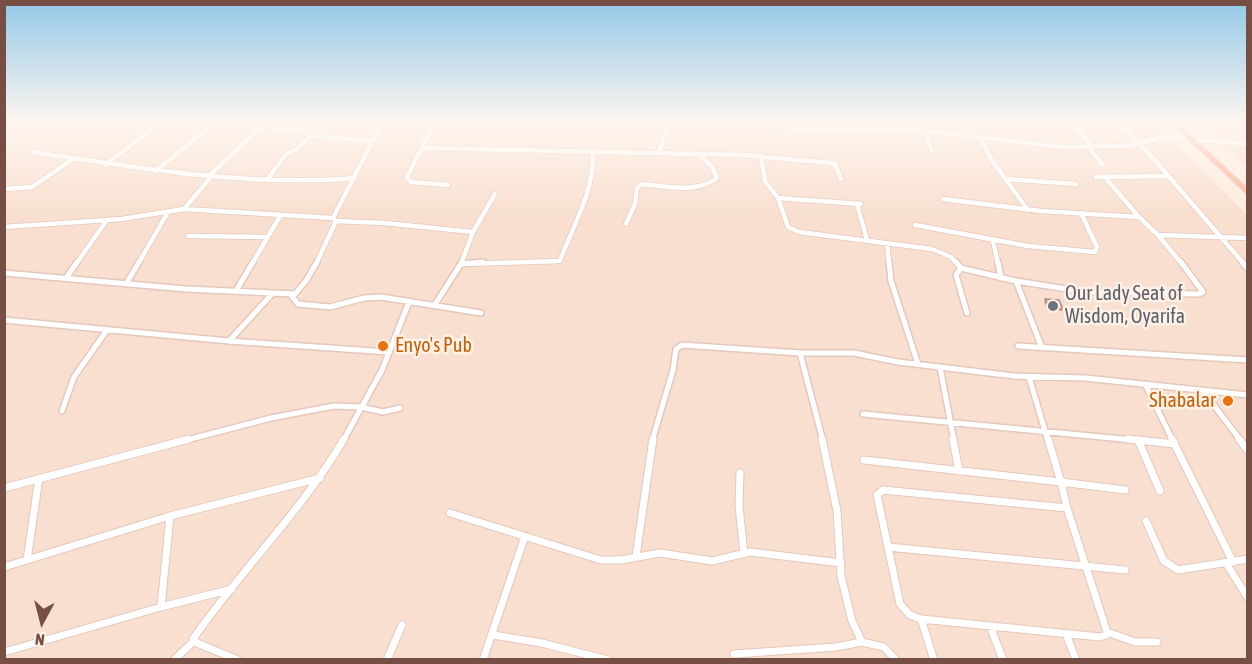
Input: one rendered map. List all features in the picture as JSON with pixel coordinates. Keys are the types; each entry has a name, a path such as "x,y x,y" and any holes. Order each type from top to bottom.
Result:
{"highway":[{"path":"1206,154 1248,193"},
{"path":"1213,154 1248,186"}],"street":[{"path":"44,154 105,165 209,177 310,183 355,178"},
{"path":"105,165 119,154"},
{"path":"156,171 177,154"},
{"path":"184,209 209,177 233,154"},
{"path":"267,180 288,154"},
{"path":"4,273 126,284 295,294 301,290 367,154"},
{"path":"420,154 407,177 408,180 448,184"},
{"path":"461,264 560,261 574,222 582,210 595,168 593,154"},
{"path":"698,154 761,156 835,164 841,179"},
{"path":"626,224 635,204 637,188 641,184 698,187 714,182 717,178 712,167 698,154"},
{"path":"989,154 1028,210"},
{"path":"1095,154 1103,165"},
{"path":"1147,154 1248,269"},
{"path":"761,156 765,181 778,198 788,227 792,230 814,235 940,251 951,256 961,268 1016,281 1093,293 1199,294 1203,292 1158,235 1139,217 1104,176"},
{"path":"5,188 32,187 74,159"},
{"path":"1096,177 1168,176"},
{"path":"1005,179 1076,184"},
{"path":"434,306 461,264 475,234 473,232 495,194"},
{"path":"778,198 859,204 867,240"},
{"path":"943,199 1028,210 1139,217"},
{"path":"4,227 107,220 184,209 334,219 473,232"},
{"path":"126,284 168,212"},
{"path":"915,225 967,232 993,241 1095,252 1097,247 1081,213"},
{"path":"236,291 280,216"},
{"path":"67,277 107,220"},
{"path":"1158,235 1248,238"},
{"path":"188,236 268,237"},
{"path":"993,241 1001,278"},
{"path":"888,243 891,281 918,364"},
{"path":"961,268 956,275 967,313"},
{"path":"1016,281 1042,348"},
{"path":"229,341 272,294"},
{"path":"290,294 298,304 322,307 371,297 481,313"},
{"path":"174,660 194,641 320,478 361,407 389,352 409,302"},
{"path":"4,320 229,341 389,352"},
{"path":"62,411 68,386 79,367 107,330"},
{"path":"636,556 650,448 678,346 800,353 854,353 918,364 1029,377 1085,378 1248,395"},
{"path":"1018,346 1248,360"},
{"path":"800,353 837,511 840,576 852,621 862,642"},
{"path":"940,367 959,471"},
{"path":"1029,377 1061,482 1066,508 1107,632"},
{"path":"1145,384 1248,598"},
{"path":"1203,392 1248,451"},
{"path":"4,488 271,418 334,406 361,407 383,412 400,408"},
{"path":"863,414 1175,444"},
{"path":"1139,442 1160,491"},
{"path":"864,460 1125,490"},
{"path":"740,473 739,506 744,554"},
{"path":"27,560 39,478"},
{"path":"4,567 170,516 320,478"},
{"path":"1066,508 883,490 878,495 903,609 921,619 1100,637 1106,635 1107,632"},
{"path":"450,513 601,560 621,560 660,553 712,561 744,554 788,556 841,563"},
{"path":"161,607 170,516"},
{"path":"1146,521 1164,561 1178,570 1248,559"},
{"path":"483,660 525,536"},
{"path":"888,547 1125,570"},
{"path":"4,652 233,588"},
{"path":"921,619 934,660"},
{"path":"387,660 402,625"},
{"path":"990,626 1003,660"},
{"path":"1107,632 1135,642 1157,642"},
{"path":"1066,633 1076,660"},
{"path":"493,635 569,648 608,660"},
{"path":"194,641 238,660"},
{"path":"734,654 836,647 862,642 884,647 896,660"}],"shaded area":[{"path":"4,154 1187,154 1247,215 1247,659 5,659"},
{"path":"1231,154 1247,154 1247,169"}],"building":[{"name":"Our Lady Seat of Wisdom, Oyarifa","path":"1045,299 1059,300 1063,309 1049,308"}],"place":[{"name":"Our Lady Seat of Wisdom, Oyarifa","path":"1053,306"},
{"name":"Enyo's Pub","path":"383,346"},
{"name":"Shabalar","path":"1228,401"}]}
